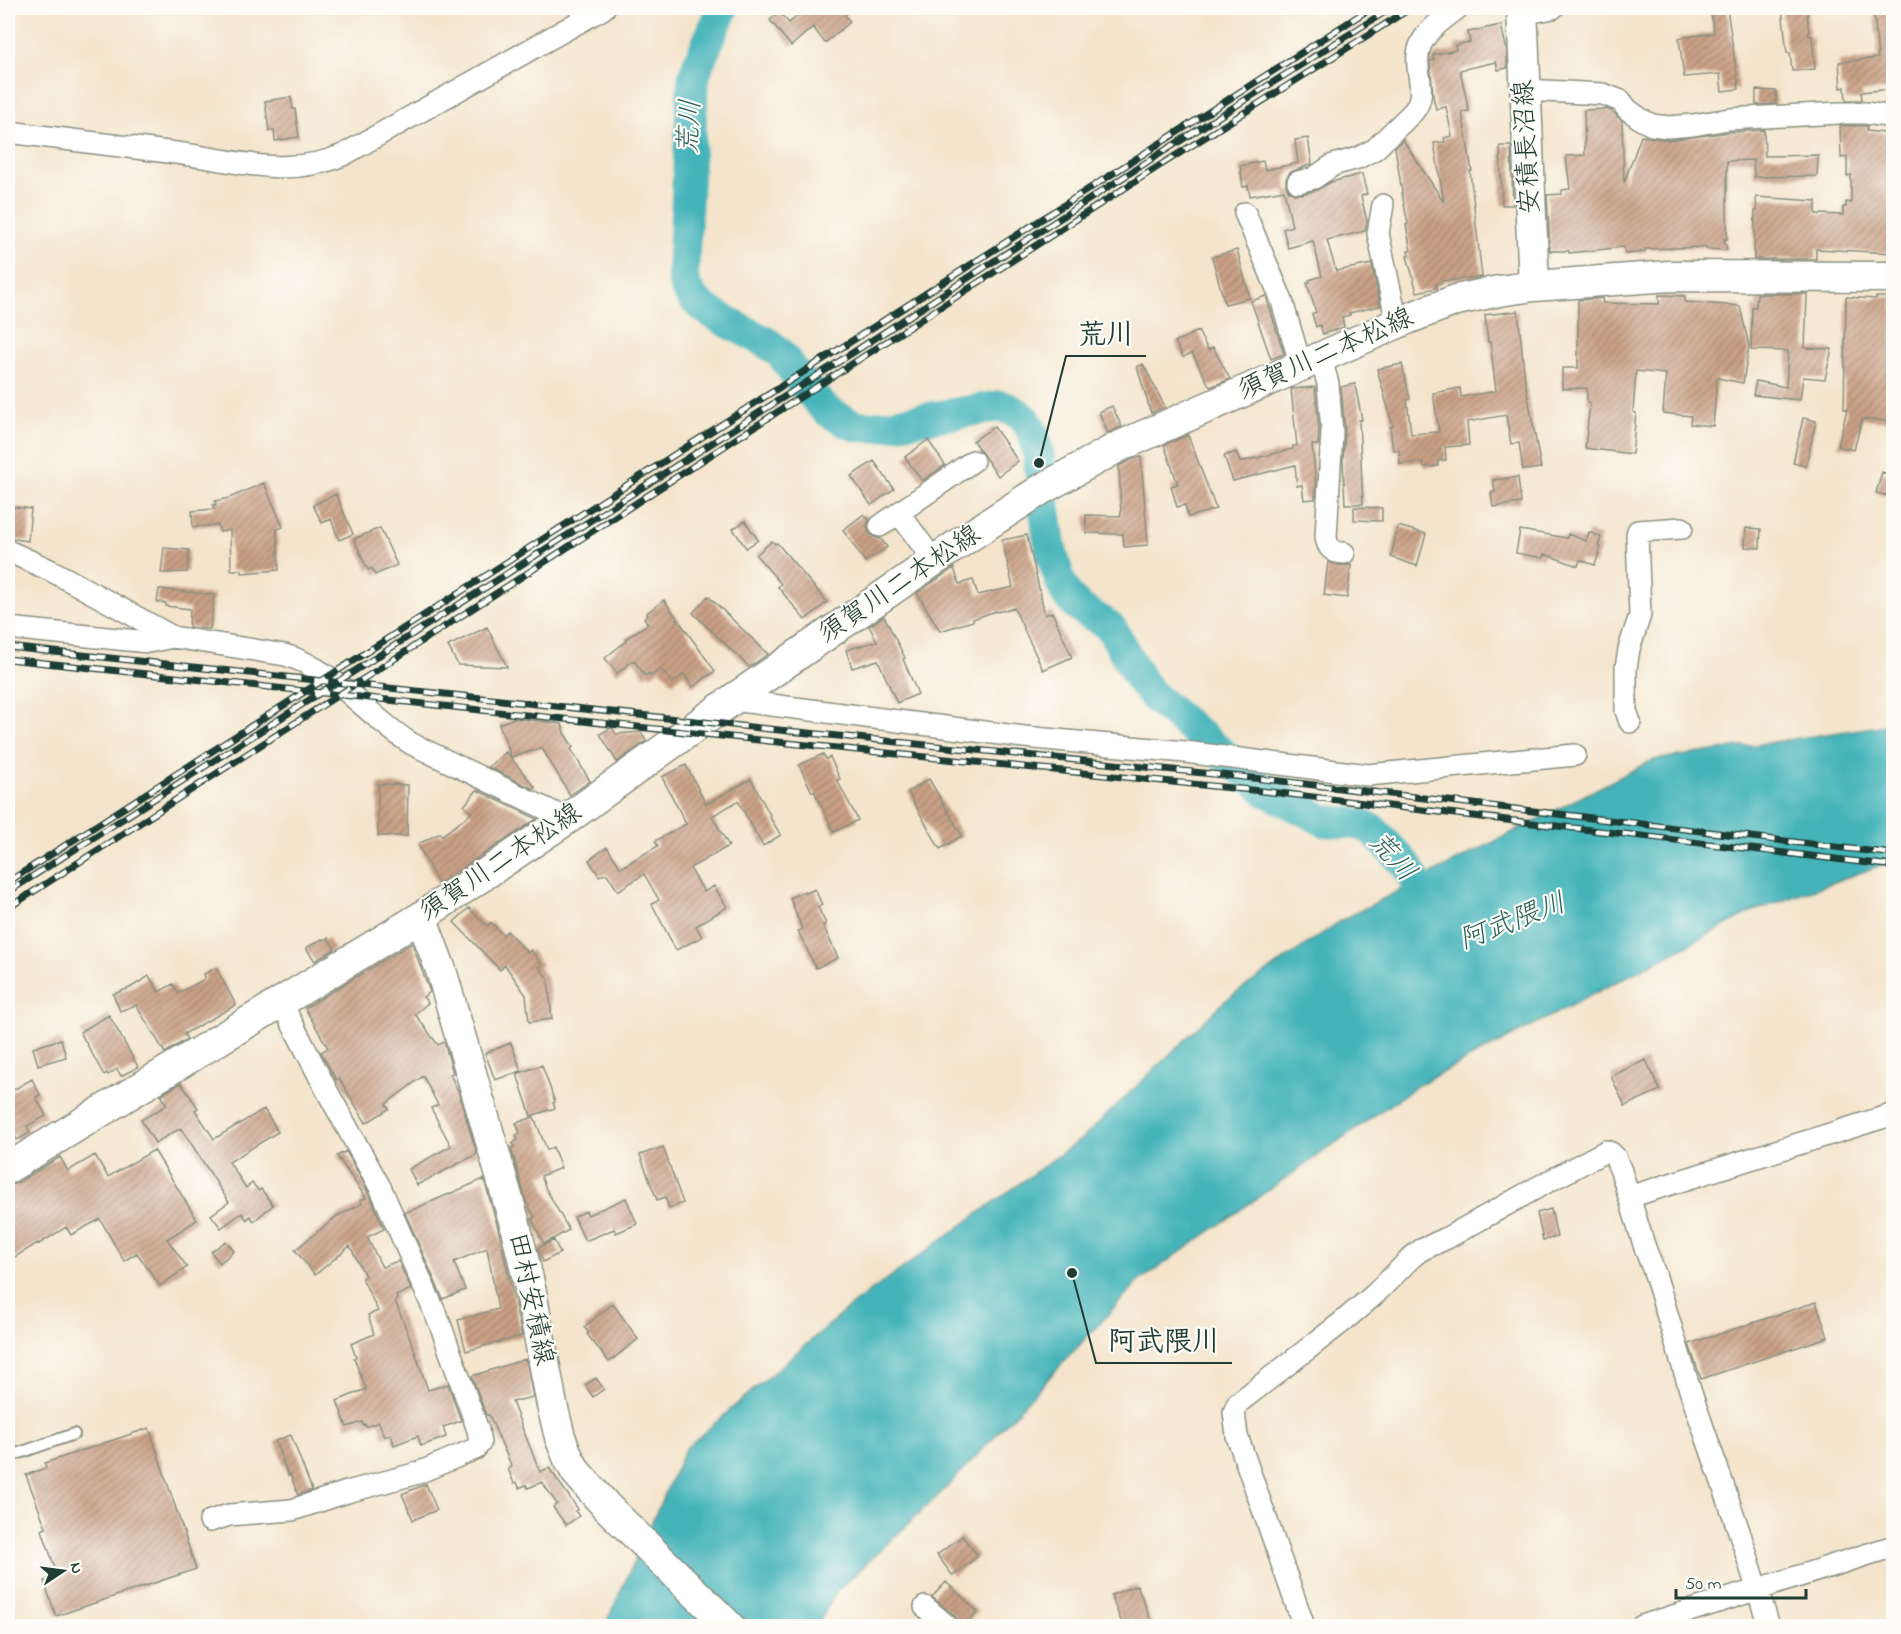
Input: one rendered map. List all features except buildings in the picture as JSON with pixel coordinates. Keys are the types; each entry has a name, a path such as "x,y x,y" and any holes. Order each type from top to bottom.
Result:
{"main road":[{"name":"安積長沼線","path":"1522,11 1534,286"},
{"name":"須賀川二本松線","path":"8,1168 422,917 567,819 732,700 934,561 1042,489 1118,447 1397,323 1454,301 1499,291 1534,286 1670,276 1893,277"},
{"name":"田村安積線","path":"422,917 441,970 515,1224 560,1437 568,1457 576,1472 628,1529 729,1626"}],"street":[{"path":"8,132 270,167 288,168 318,164 343,155 604,8"},
{"path":"1298,182 1314,178 1333,165 1346,163 1370,152 1383,143 1417,108 1422,94 1418,56 1421,42 1434,27 1458,8"},
{"path":"1522,11 1553,8"},
{"path":"1525,90 1603,94 1621,101 1627,110 1642,120 1652,125 1668,127 1693,126 1729,119 1839,113 1865,113 1893,117"},
{"path":"1383,205 1378,233 1397,323"},
{"path":"1245,213 1311,362 1328,384 1332,432 1326,536 1330,548 1336,553 1344,553"},
{"path":"880,526 972,461"},
{"path":"899,513 934,561"},
{"path":"1630,722 1626,711 1627,655 1640,615 1636,534 1638,531 1682,528"},
{"path":"8,551 52,571 173,637 298,659 328,677 394,733 567,819"},
{"path":"8,628 148,642 173,637"},
{"path":"732,700 1024,737 1185,752 1368,775 1575,754"},
{"path":"210,1521 229,1515 292,1510 418,1473 475,1449 480,1443 478,1430 440,1324 381,1189 327,1092 281,1002"},
{"path":"1629,1197 1893,1114"},
{"path":"1304,1626 1238,1436 1234,1412 1238,1403 1341,1323 1412,1257 1538,1186 1606,1151 1611,1153 1618,1162 1691,1393 1769,1626"},
{"path":"1642,1626 1893,1546"},
{"path":"925,1607 947,1626"}],"lane":[{"path":"8,1457 74,1434"}],"water":[{"path":"1893,724 1893,861 1751,912 1418,1085 1138,1282 950,1484 836,1592 817,1626 605,1626 685,1449 853,1304 1084,1137 1226,1000 1342,920 1653,760"}],"waterway":[{"name":"荒川","path":"723,8 698,64 693,81 683,273 686,287 694,299 707,310 770,345 782,355 827,411 858,426 874,427 1001,406 1022,416 1031,429 1036,444 1051,550 1067,595 1084,611 1111,628 1141,681 1154,697 1266,791 1325,821 1362,825 1373,830 1407,866 1436,918"}],"railway":[{"path":"8,882 1371,8"},
{"path":"8,892 1391,8"},
{"path":"8,908 1159,166 1411,8"},
{"path":"8,647 769,729 1272,780 1894,854"},
{"path":"8,659 768,741 1271,792 1894,866"}],"place":[{"name":"荒川","path":"1039,463"},
{"name":"阿武隈川","path":"1072,1273"}]}
